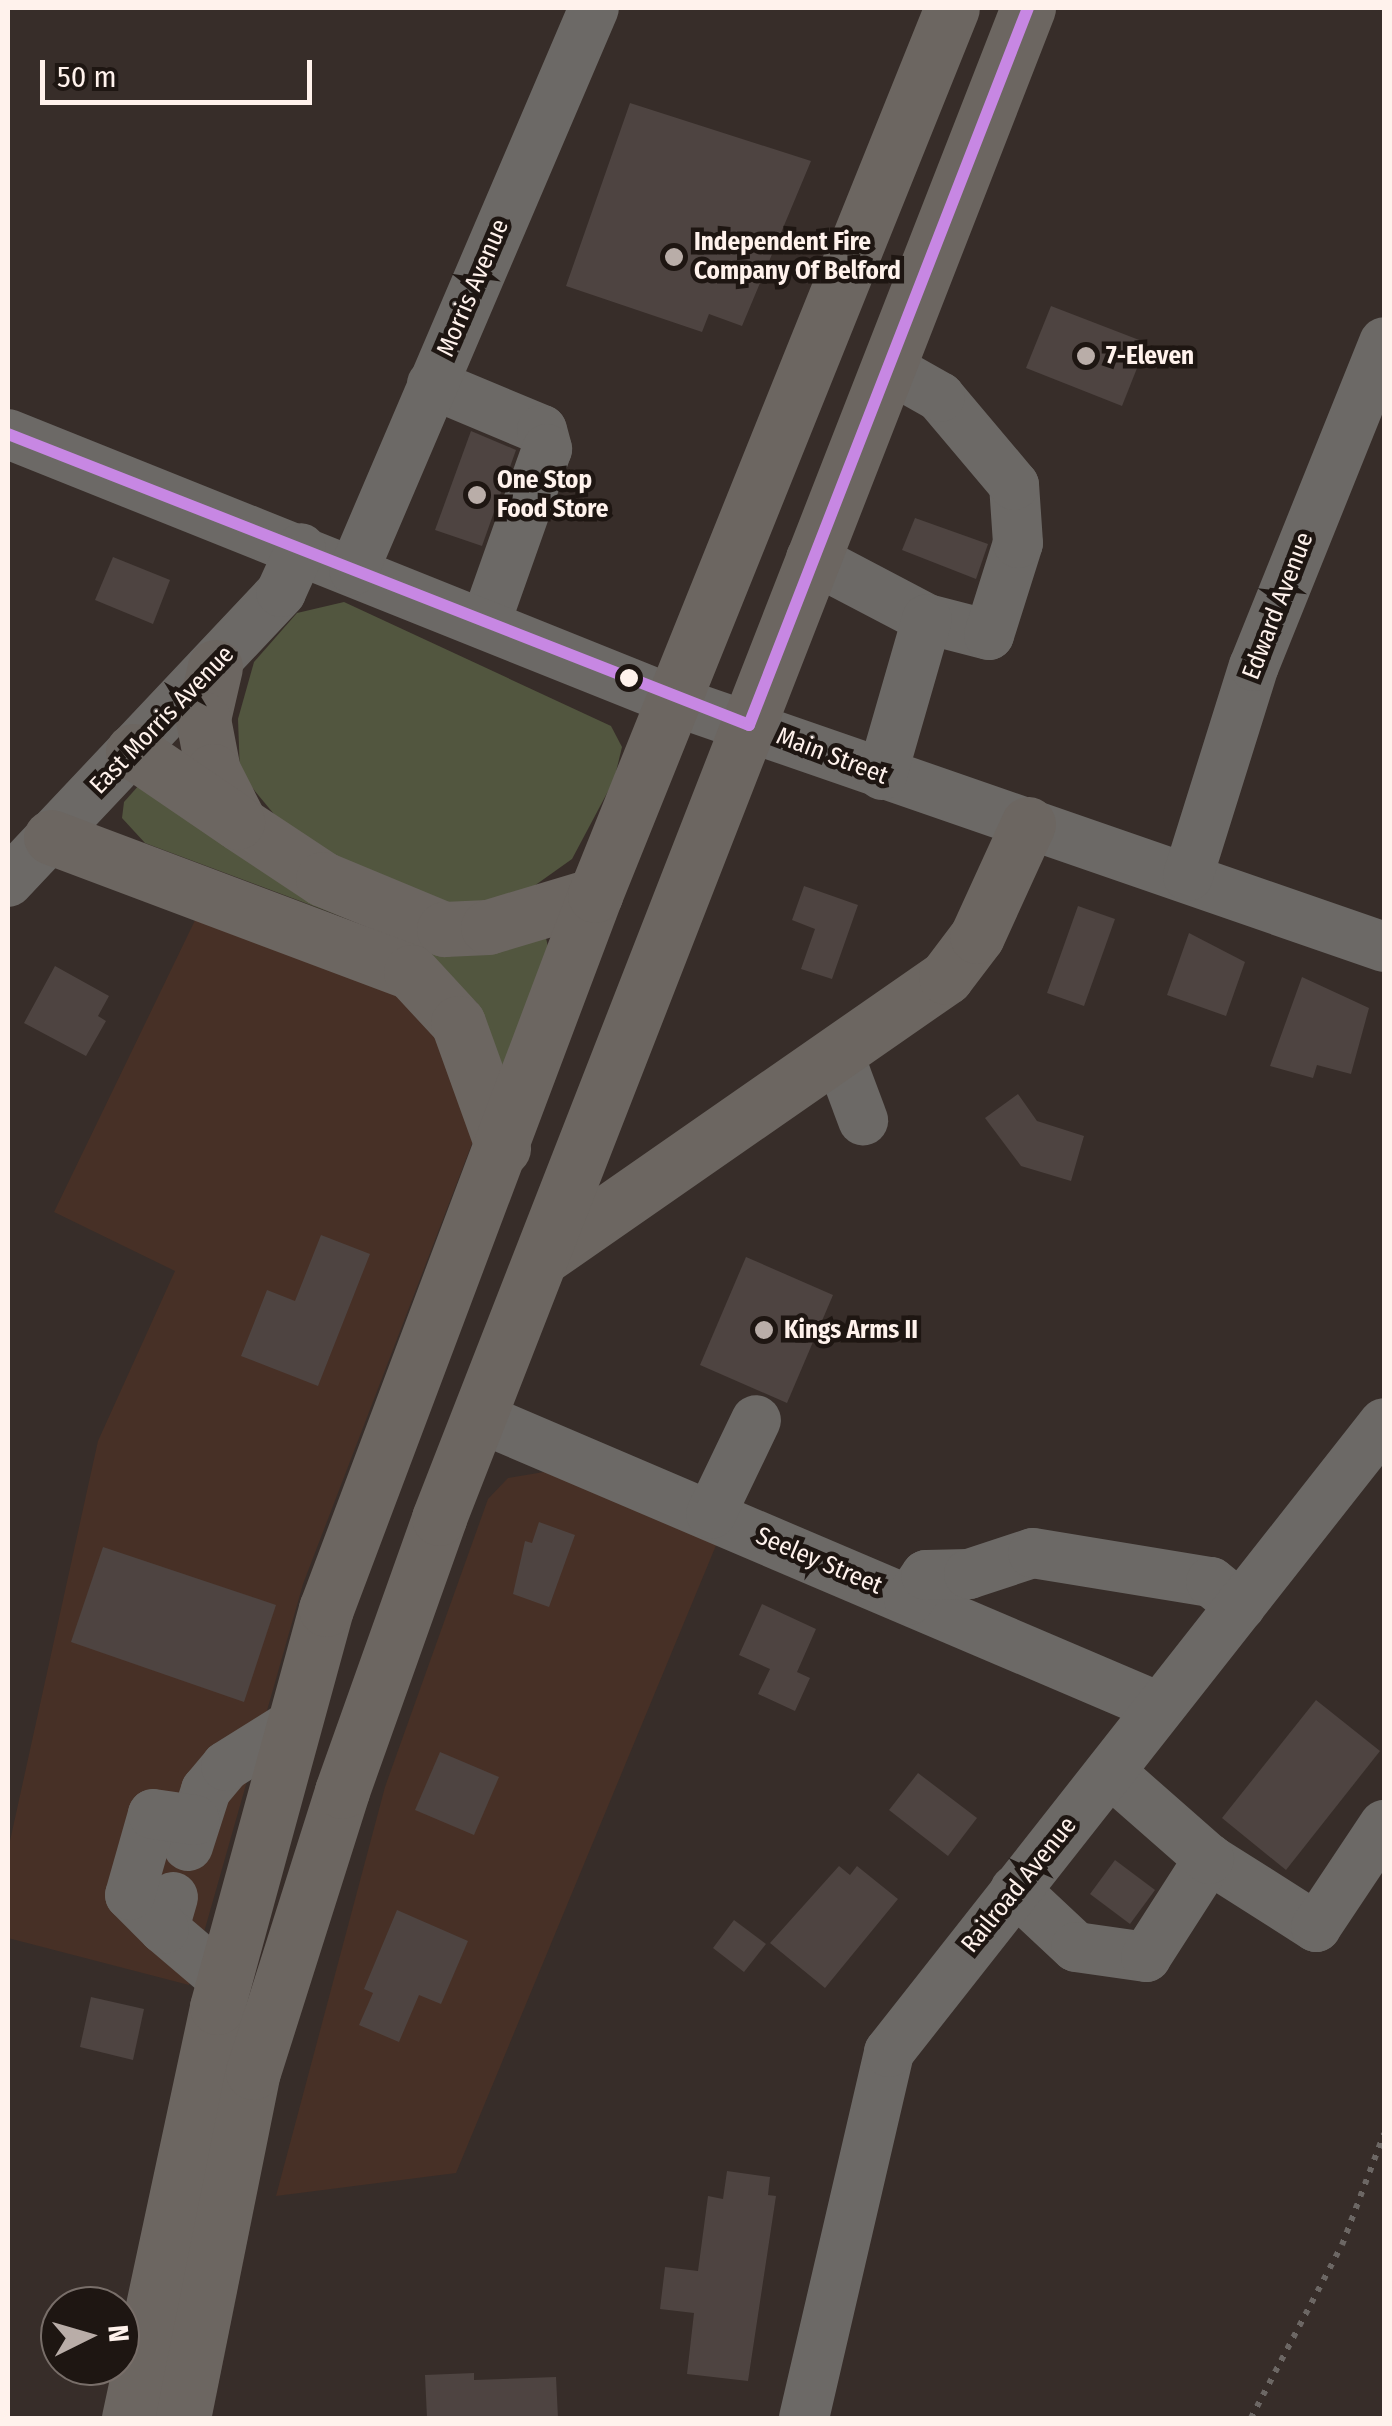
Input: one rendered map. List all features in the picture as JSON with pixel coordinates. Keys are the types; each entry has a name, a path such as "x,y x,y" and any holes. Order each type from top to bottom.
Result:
{"highway":[{"path":"129,2418 224,1980 290,1726 326,1609 503,1148 595,895 676,702 952,8"},
{"path":"184,2418 253,2072 342,1791 478,1417 546,1255 811,558 1028,8"},
{"path":"215,667 203,719 213,771 240,824"},
{"path":"133,750 323,879 444,929 488,928 595,895"},
{"path":"546,1255 946,978 976,936 1028,824"},
{"path":"51,836 411,972 458,1024 503,1148"}],"street":[{"name":"Morris Avenue","path":"354,570 594,8"},
{"name":"Edward Avenue","path":"1188,876 1277,602 1384,342"},
{"path":"811,558 927,618 989,635 1018,544 1014,484 940,397 887,368"},
{"path":"432,384 542,430 547,448 485,624"},
{"name":"Main Street","path":"8,434 301,548 676,702 749,725 882,776 1188,876 1384,947"},
{"name":"East Morris Avenue","path":"8,882 215,667 288,582 301,548"},
{"path":"882,776 927,618"},
{"path":"838,1052 863,1120"},
{"name":"Seeley Street","path":"478,1417 1159,1707"},
{"path":"711,1514 756,1420"},
{"name":"Railroad Avenue","path":"804,2418 889,2052 1384,1423"},
{"path":"909,1600 926,1575 970,1574 1034,1553 1211,1582 1241,1606"},
{"path":"224,1980 168,1913 130,1895 153,1814 192,1833 226,1766 290,1726"},
{"path":"1110,1772 1209,1859 1316,1926 1384,1825"},
{"path":"1015,1890 1076,1947 1146,1957 1209,1859"}],"path":[{"path":"1251,2418 1342,2245 1384,2134"}],"shaded area":[{"path":"200,910 349,959 446,1028 473,1141 303,1584 189,1985 8,1938 8,1850 98,1441 175,1271 54,1212"},
{"path":"550,1471 717,1543 456,2173 276,2196 385,1787 488,1499 508,1478"}],"green space":[{"path":"344,602 611,726 622,747 614,780 572,859 520,896 459,910 293,837 240,773 238,719 254,662 297,613"},
{"path":"140,784 348,919 145,843 122,818 124,802"},
{"path":"546,938 548,947 502,1075 477,1003 418,950"}],"building":[{"path":"630,103 811,161 742,326 709,314 702,332 566,286"},
{"name":"7-Eleven","path":"1051,306 1147,343 1122,406 1026,368"},
{"path":"471,431 516,450 482,546 435,530"},
{"path":"915,518 988,544 976,579 902,550"},
{"path":"113,557 170,580 153,624 95,600"},
{"path":"804,886 858,905 832,979 801,969 815,929 792,920"},
{"path":"1078,906 1115,919 1084,1006 1047,993"},
{"path":"1189,933 1245,962 1226,1016 1167,995"},
{"path":"55,966 109,996 98,1016 106,1021 86,1056 24,1023"},
{"path":"1302,977 1369,1008 1351,1074 1317,1065 1313,1078 1270,1066"},
{"path":"1018,1094 1037,1121 1084,1136 1071,1181 1021,1166 985,1118"},
{"path":"321,1235 370,1254 318,1386 241,1356 267,1290 295,1301"},
{"path":"746,1257 833,1295 787,1403 700,1365"},
{"path":"539,1522 575,1535 549,1607 513,1594 525,1541 532,1543"},
{"path":"103,1547 276,1605 244,1702 71,1642"},
{"path":"762,1604 816,1629 797,1672 810,1678 795,1711 758,1694 770,1669 739,1655"},
{"path":"1316,1700 1380,1751 1286,1870 1222,1818"},
{"path":"440,1752 499,1777 474,1835 415,1810"},
{"path":"918,1773 977,1818 948,1856 889,1810"},
{"path":"1115,1860 1155,1890 1130,1924 1090,1894"},
{"path":"839,1866 850,1875 857,1866 898,1899 825,1988 770,1943"},
{"path":"397,1910 468,1941 441,2004 419,1995 399,2042 359,2025 373,1993 364,1989"},
{"path":"734,1920 766,1944 744,1972 713,1948"},
{"path":"91,1997 144,2009 133,2060 80,2047"},
{"path":"727,2171 770,2177 768,2195 776,2196 748,2381 687,2374 694,2313 660,2309 665,2267 698,2271 708,2196 723,2199"},
{"path":"474,2373 474,2380 556,2377 558,2418 427,2418 425,2375"}],"transit line":[{"path":"8,434 749,725 1028,8"}],"place":[{"name":"Independent Fire Company Of Belford","path":"674,257"},
{"name":"7-Eleven","path":"1086,356"},
{"name":"One Stop Food Store","path":"477,495"},
{"name":"Kings Arms II","path":"764,1330"}]}
